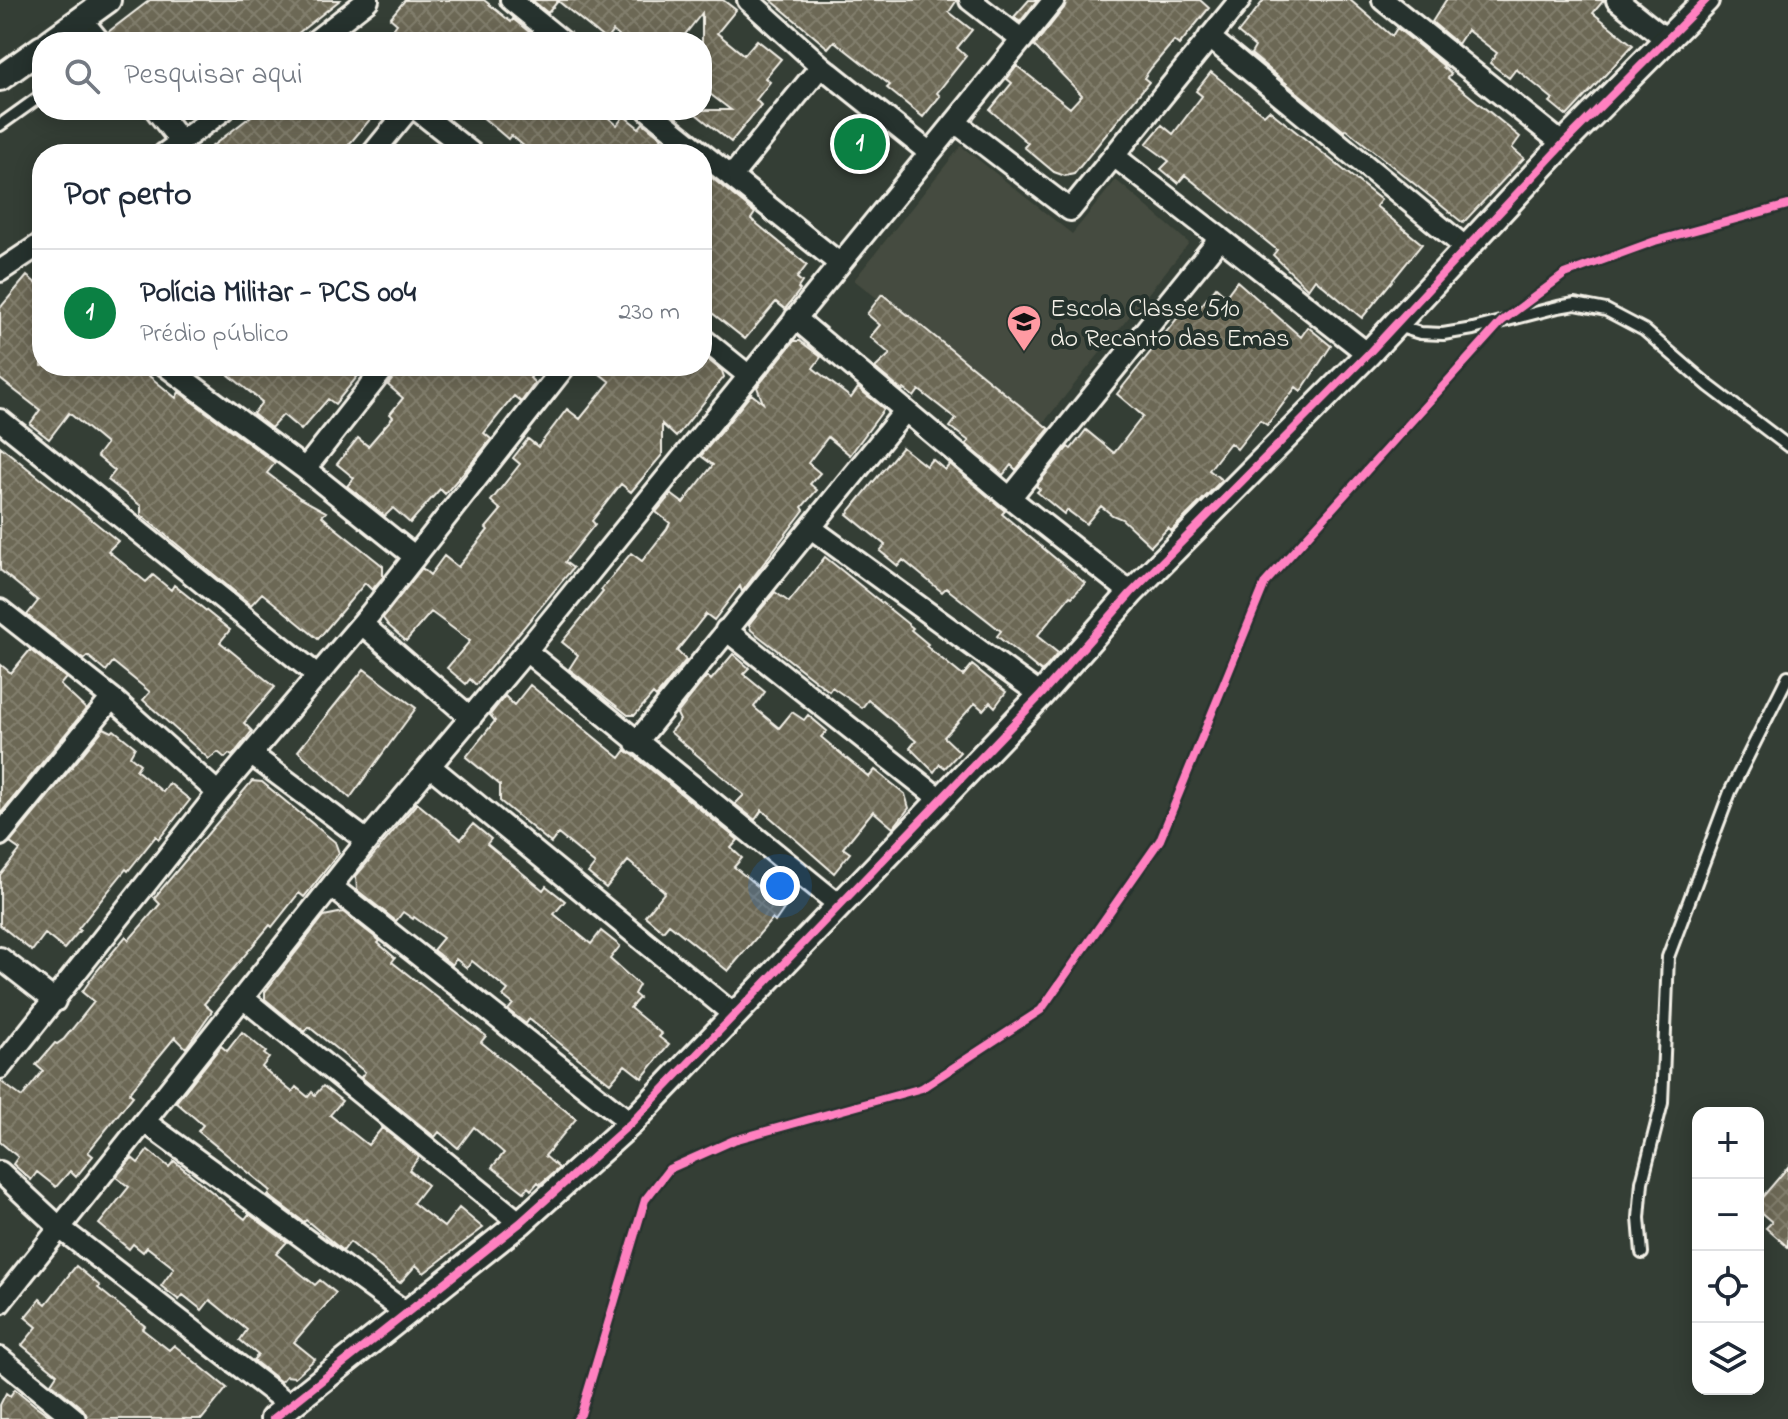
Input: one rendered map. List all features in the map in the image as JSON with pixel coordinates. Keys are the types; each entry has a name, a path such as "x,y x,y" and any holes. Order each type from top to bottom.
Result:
{"street":[{"path":"66,32 108,0"},
{"path":"332,32 368,0"},
{"path":"511,0 551,32"},
{"path":"748,0 821,66 930,153"},
{"path":"970,0 1022,40"},
{"path":"0,1303 367,841 526,651 1054,0"},
{"path":"1383,0 1563,144"},
{"path":"1617,0 1667,40"},
{"path":"0,1172 60,1228 282,1413 520,1223 631,1123 1041,695 1131,593 1368,354 1563,144 1706,0"},
{"path":"955,122 1070,210 1238,1"},
{"path":"82,20 92,32"},
{"path":"1209,37 1466,248"},
{"path":"0,78 32,57"},
{"path":"731,177 821,66"},
{"path":"160,120 171,144"},
{"path":"178,144 211,120"},
{"path":"380,144 400,120"},
{"path":"430,120 460,144"},
{"path":"660,120 690,144"},
{"path":"1114,156 1368,354"},
{"path":"712,162 840,264"},
{"path":"1010,498 1220,238"},
{"path":"0,271 32,255"},
{"path":"795,318 1010,498 1131,593"},
{"path":"712,346 749,376"},
{"path":"193,376 414,556"},
{"path":"305,469 378,376"},
{"path":"0,1068 218,793 362,624 557,376"},
{"path":"636,743 905,411"},
{"path":"0,420 317,675"},
{"path":"811,528 1041,695"},
{"path":"1,612 112,698 218,793"},
{"path":"362,624 471,718"},
{"path":"726,630 940,799"},
{"path":"526,651 838,904"},
{"path":"0,835 112,698"},
{"path":"252,755 367,841"},
{"path":"431,767 733,1014"},
{"path":"332,887 631,1123"},
{"path":"0,958 55,1001"},
{"path":"243,998 520,1223"},
{"path":"145,1122 405,1312"},
{"path":"0,1358 75,1419"}],"lane":[{"path":"0,125 32,102"},
{"path":"1395,325 1420,333 1443,334 1575,304 1606,310 1644,330 1709,386 1788,446"},
{"path":"1642,1253 1640,1201 1662,1103 1668,967 1672,942 1730,792 1788,676"}],"shaded area":[{"name":"Escola Classe 510 do Recanto das Emas","path":"961,146 1072,234 1116,180 1189,243 1040,427 854,280"}],"building":[{"path":"150,0 340,0 300,32 108,32"},
{"path":"405,0 484,0 511,22 513,19 529,32 391,32 397,24 390,18"},
{"path":"532,0 723,0 736,10 717,33 744,55 757,40 781,59 765,78 770,82 756,100 761,105 731,142 704,120 712,120 712,110 731,110 712,96 712,32 702,32 702,13 687,32 596,32 558,1 548,13"},
{"path":"771,0 957,0 949,12 972,30 957,48 966,56 923,117 887,88 890,85 834,41 828,48"},
{"path":"1029,0 1037,0 1020,22 1014,17"},
{"path":"1067,0 1200,0 1209,8 1179,45 1174,41 1151,68 1144,78 1149,82 1074,174 1065,176 1054,172 1024,147 1028,143 990,110 1012,83 1007,79 1017,66 1070,108 1082,95 1034,46"},
{"path":"1264,0 1350,0 1392,36 1397,28 1444,66 1451,74 1448,78 1520,137 1512,148 1524,158 1463,223 1251,54 1255,47 1238,33"},
{"path":"1446,0 1604,0 1593,13 1633,45 1567,116 1550,102 1553,99 1516,69 1509,78 1490,63 1497,53 1467,30 1458,44 1432,22"},
{"path":"1211,72 1264,115 1269,110 1381,200 1376,206 1422,244 1362,318 1315,279 1308,289 1273,255 1277,250 1185,175 1178,183 1161,169 1169,161 1146,144 1162,125 1173,134 1202,96 1196,91"},
{"path":"246,120 370,120 349,144 215,144"},
{"path":"486,120 611,120 617,125 621,120 629,120 639,128 643,123 662,138 658,144 521,144 511,135 508,139"},
{"path":"712,178 755,213 751,219 807,265 797,278 802,282 798,288 800,290 785,309 776,302 745,339 712,313"},
{"path":"27,276 32,280 32,376 149,376 176,398 179,392 275,463 267,473 300,498 326,512 322,516 383,566 383,577 372,590 365,583 318,639 262,593 251,605 141,515 141,506 108,480 115,471 97,456 106,444 69,413 49,439 30,424 40,410 0,379 0,308"},
{"path":"1237,281 1301,337 1308,327 1331,346 1301,391 1296,387 1267,425 1260,420 1237,449 1230,443 1209,470 1222,480 1171,531 1168,528 1151,546 1122,519 1101,506 1086,524 1067,510 1064,514 1037,492 1040,489 1036,486 1086,430 1114,453 1143,416 1117,394 1191,301 1201,306 1216,287 1226,296"},
{"path":"882,294 1049,429 1016,470 1011,465 1003,475 950,427 956,419 919,390 914,397 904,389 902,391 875,368 890,354 870,337 880,325 867,314"},
{"path":"794,341 800,341 821,357 813,368 851,398 858,388 884,409 850,455 828,437 808,463 820,473 810,484 817,490 802,507 804,510 742,592 740,586 714,620 706,614 677,651 686,660 656,697 653,694 635,715 628,715 569,669 578,655 562,642 631,553 642,561 667,529 670,523 656,512 671,494 683,503 713,465 701,456 751,394 763,403 757,387"},
{"path":"712,363 724,377 676,437 662,424 662,455 631,492 621,484 565,562 573,568 476,685 470,679 466,684 447,668 470,641 431,612 406,641 383,618 422,568 430,575 444,556 458,567 488,530 486,528 501,510 491,501 520,464 513,458 528,439 538,447 567,409 580,419 610,382 602,376 712,376"},
{"path":"230,376 358,376 335,404 328,399 301,430 283,415 271,428 253,414 262,402"},
{"path":"395,376 532,376 535,383 521,402 514,396 484,433 491,439 476,458 445,494 440,489 410,523 393,508 385,516 347,486 354,478 337,464 358,438 368,446 393,417 390,414 403,398 388,385"},
{"path":"0,446 118,541 108,551 146,582 153,575 171,590 174,585 230,630 220,642 275,687 244,723 252,731 232,756 229,754 225,758 218,752 209,759 143,700 150,692 113,662 106,671 88,656 84,660 27,615 38,601 0,570"},
{"path":"902,447 926,466 932,459 945,470 950,464 1005,511 1002,514 1085,583 1037,636 1058,653 1042,672 997,636 1001,631 946,588 942,592 903,560 898,566 880,551 885,545 847,514"},
{"path":"825,557 913,628 911,630 928,644 926,646 963,676 972,665 1006,692 995,707 990,702 983,710 975,703 944,737 960,752 945,768 940,764 934,772 910,748 916,741 868,700 862,708 832,687 829,691 751,630 749,624 775,592 789,602"},
{"path":"30,650 66,678 60,685 86,709 0,814 0,664 11,673"},
{"path":"733,654 749,668 743,674 765,692 754,707 779,728 792,712 804,720 808,715 827,731 821,737 869,777 875,770 905,794 909,808 893,828 873,811 843,848 850,853 834,873 762,810 755,820 735,804 744,795 670,732 680,720 677,714 707,676 711,680"},
{"path":"364,669 416,708 350,798 298,751"},
{"path":"530,685 620,758 626,750 633,755 738,840 731,848 742,858 734,867 760,888 768,879 791,899 775,922 772,919 728,971 669,924 663,931 645,916 665,892 628,861 606,888 588,873 595,864 558,834 551,843 500,801 500,785 466,757 495,721 490,715 505,696 514,705"},
{"path":"104,728 114,730 135,747 130,756 140,764 136,770 163,792 169,783 190,800 159,839 156,836 128,871 126,869 64,949 45,934 32,951 0,925 0,875 20,850 10,843"},
{"path":"252,781 262,782 335,842 339,853 304,897 299,893 272,927 270,925 204,1004 212,1011 186,1048 175,1037 129,1093 133,1096 88,1152 93,1156 76,1177 70,1171 56,1187 37,1172 31,1180 13,1164 18,1157 0,1142 0,1081 22,1097 43,1071 36,1065 55,1043 64,1039 94,1002 82,992 96,972 126,936 129,940 160,904 154,898"},
{"path":"417,803 461,839 473,824 491,839 487,844 543,890 546,886 565,901 554,914 591,944 601,931 620,946 610,959 639,985 634,994 639,998 630,1008 662,1034 659,1037 669,1045 642,1078 625,1065 610,1083 529,1019 526,1024 508,1010 513,1004 503,996 508,990 472,961 467,968 456,959 452,965 433,950 443,938 403,912 396,921 357,890 356,876"},
{"path":"343,912 380,941 378,943 395,958 392,962 486,1036 481,1042 576,1119 545,1156 559,1168 540,1184 538,1182 531,1190 528,1187 524,1192 492,1167 504,1153 474,1127 458,1148 439,1132 435,1137 361,1077 365,1072 309,1027 305,1032 265,999 265,992 324,916"},
{"path":"242,1032 266,1052 264,1054 269,1058 262,1067 292,1092 296,1087 308,1097 312,1092 315,1095 323,1086 342,1101 330,1115 368,1145 382,1128 419,1157 409,1170 427,1185 413,1203 444,1227 459,1208 483,1228 424,1273 416,1265 400,1283 350,1242 343,1251 306,1220 304,1222 268,1195 271,1191 198,1131 203,1125 176,1102 221,1046 227,1051"},
{"path":"148,1150 169,1167 174,1161 245,1219 249,1214 287,1242 276,1254 315,1285 320,1280 336,1293 294,1342 315,1359 295,1377 286,1376 281,1382 253,1360 258,1355 240,1340 247,1330 210,1300 202,1310 183,1295 179,1300 161,1286 174,1268 147,1247 143,1252 133,1244 129,1249 99,1224 129,1187 116,1177 132,1158 138,1163"},
{"path":"1788,1167 1788,1247 1766,1228 1772,1222 1764,1215 1764,1195"},
{"path":"76,1266 145,1326 142,1329 169,1350 174,1345 227,1388 202,1419 88,1419 83,1409 51,1383 57,1374 22,1345 37,1327 25,1317 40,1299 46,1304"},
{"path":"15,1389 54,1419 0,1419 0,1405 6,1393 10,1396"}],"cycle path":[{"path":"273,1419 520,1223 631,1123 1041,695 1131,593 1368,354 1563,144 1706,0"},
{"path":"577,1419 645,1200 669,1169 734,1140 922,1088 1041,1010 1160,840 1265,583 1502,321 1565,274 1655,241 1788,205"}],"place":[{"name":"Polícia Militar - PCS 004","path":"860,144"},
{"name":"Escola Classe 510 do Recanto das Emas","path":"1024,353"}]}
